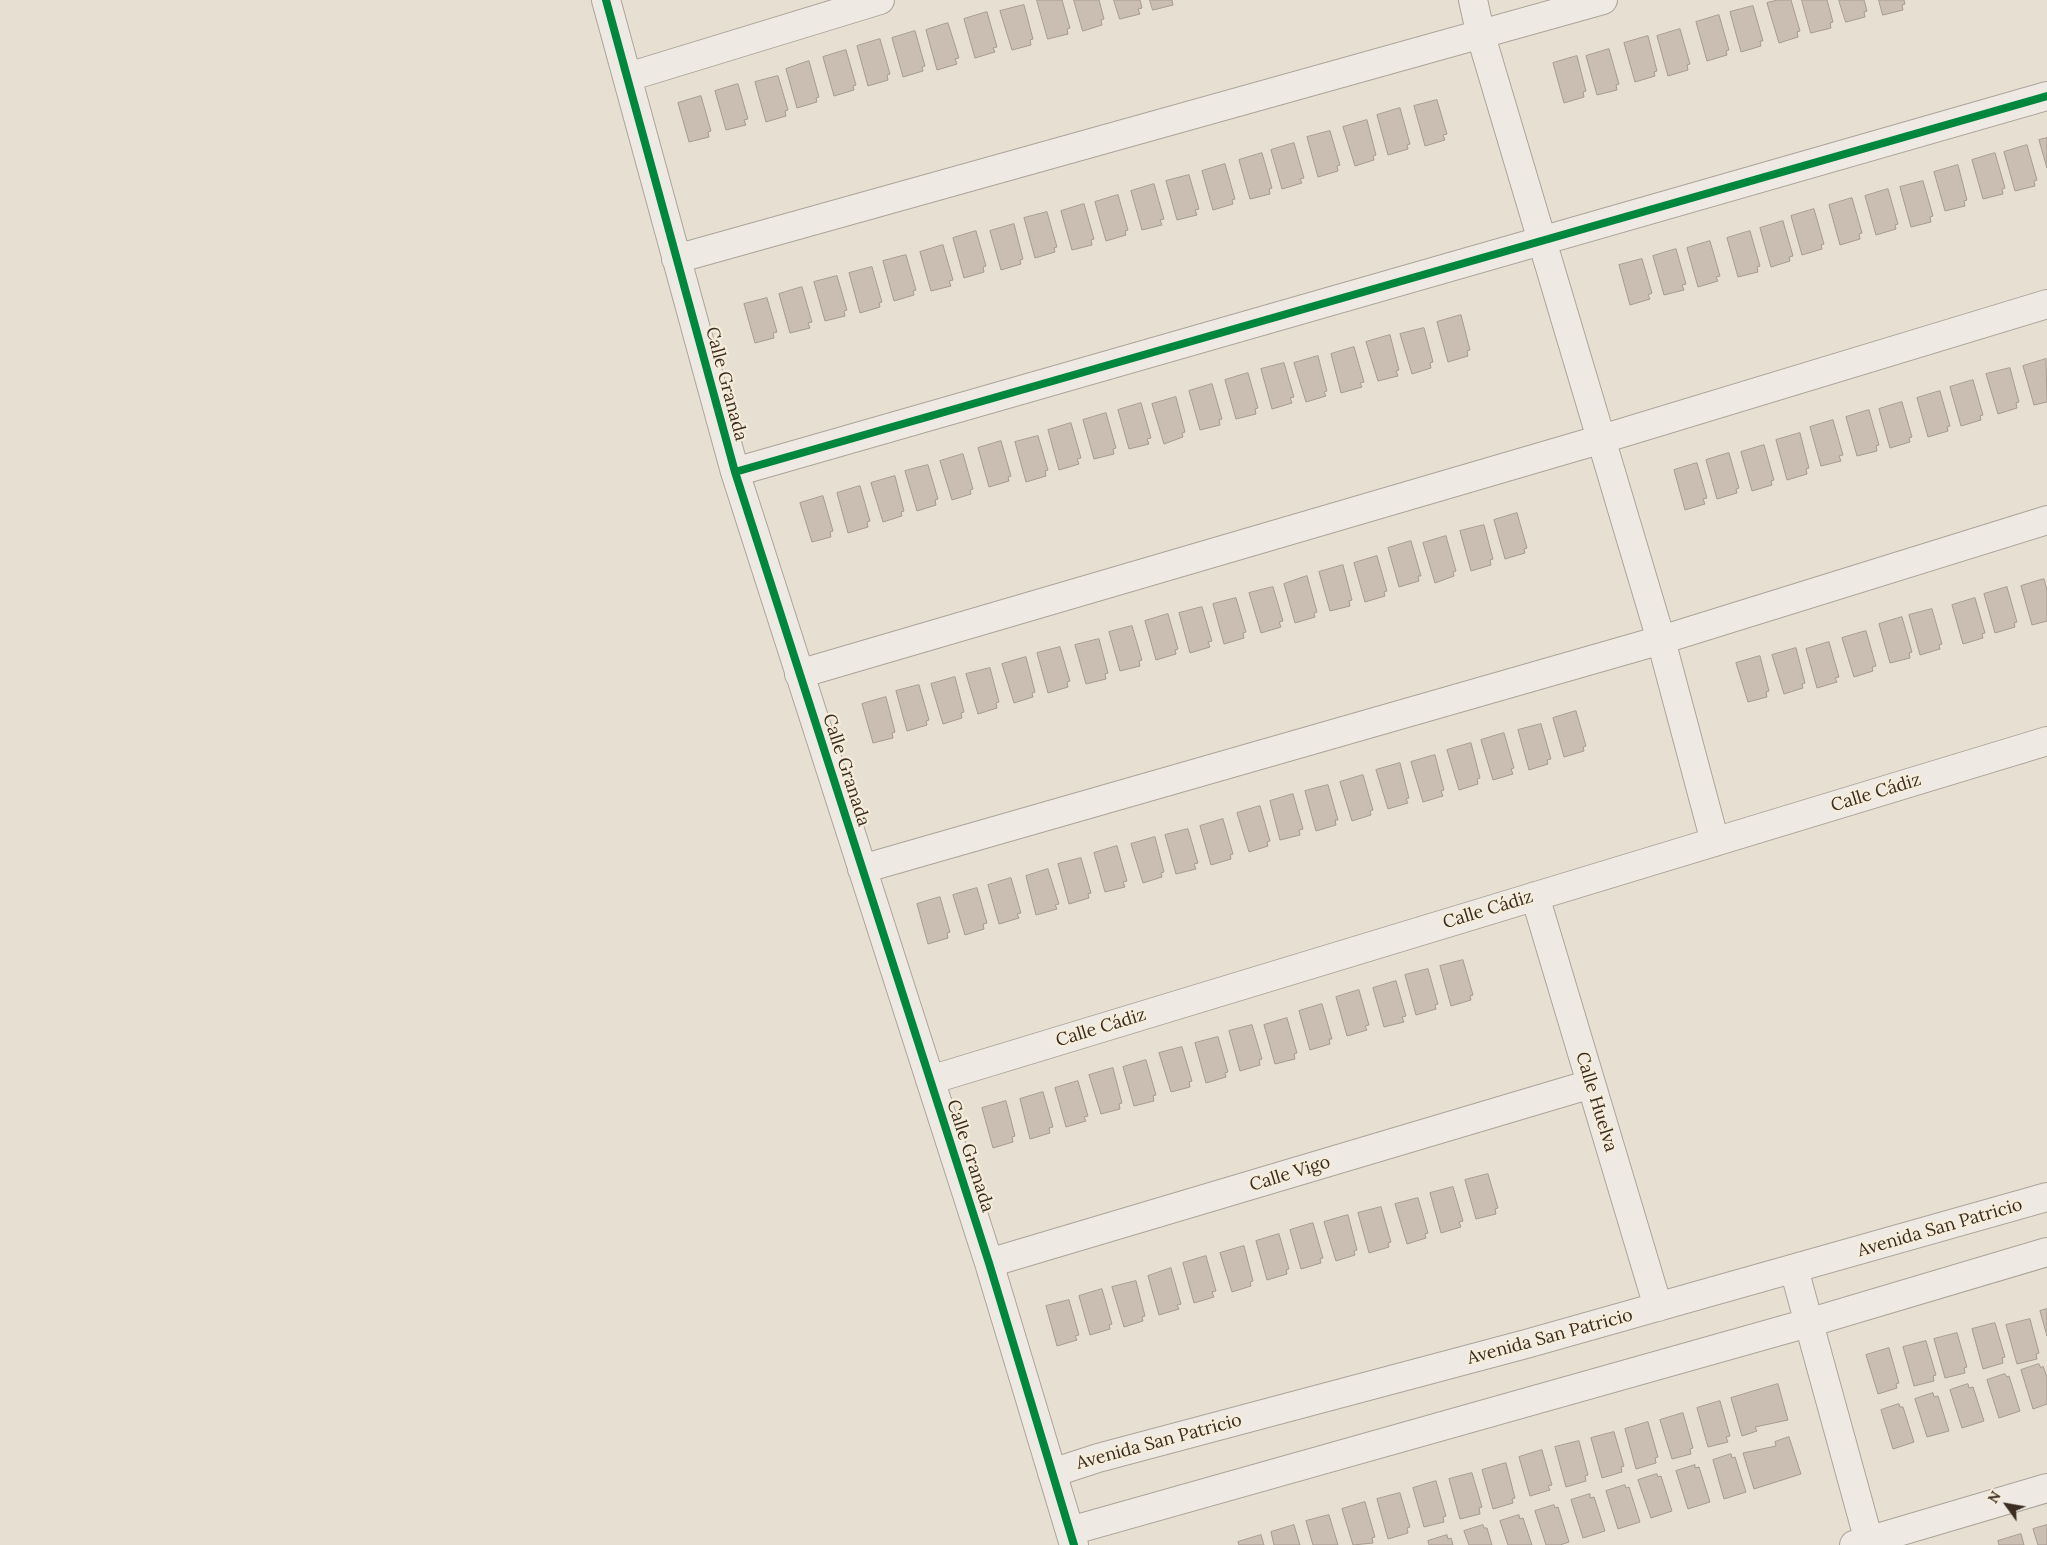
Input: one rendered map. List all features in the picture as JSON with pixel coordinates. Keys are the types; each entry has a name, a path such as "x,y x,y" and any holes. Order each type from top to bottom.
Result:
{"street":[{"name":"Calle Granada","path":"606,0 734,472 989,1263 1072,1538"},
{"path":"628,77 880,0"},
{"path":"1473,0 1481,36 1661,640 1715,842"},
{"path":"676,259 1481,36 1603,0"},
{"path":"734,472 2047,96"},
{"path":"799,674 1602,439 2047,304"},
{"path":"862,869 1661,640 2047,520"},
{"name":"Calle Cádiz","path":"930,1080 1715,842 2045,748"},
{"name":"Calle Huelva","path":"1534,896 1658,1307"},
{"name":"Calle Vigo","path":"989,1263 1591,1084"},
{"name":"Avenida San Patricio","path":"1052,1473 1098,1458 1794,1270 2047,1197"},
{"path":"1072,1538 1808,1324 2047,1252"},
{"path":"1794,1270 1864,1544 2047,1488"}],"building":[{"path":"1037,0 1062,0 1070,28 1067,29 1068,34 1048,39"},
{"path":"1074,0 1099,0 1104,19 1101,20 1102,25 1083,31"},
{"path":"1114,0 1140,0 1142,8 1138,9 1140,14 1120,19"},
{"path":"1150,0 1172,0 1173,5 1153,10"},
{"path":"1778,0 1791,0 1800,31 1797,32 1798,37 1779,43 1767,3"},
{"path":"1802,0 1827,0 1833,22 1830,23 1831,28 1811,33"},
{"path":"1839,0 1864,0 1867,11 1864,12 1865,17 1846,22"},
{"path":"1879,0 1904,0 1905,4 1902,5 1903,10 1883,15"},
{"path":"1024,5 1033,39 1030,40 1031,45 1012,50 1000,11"},
{"path":"1753,6 1763,41 1760,41 1761,46 1741,52 1730,12"},
{"path":"987,12 997,47 993,48 995,52 975,58 964,19"},
{"path":"1719,15 1729,50 1726,51 1727,55 1707,61 1696,22"},
{"path":"948,23 959,58 955,59 957,64 937,70 926,30"},
{"path":"1680,29 1690,64 1687,65 1688,70 1668,76 1657,36"},
{"path":"915,31 925,66 922,67 923,71 903,77 892,38"},
{"path":"1648,36 1657,71 1654,72 1655,76 1635,82 1624,43"},
{"path":"880,39 890,74 887,75 888,80 868,86 857,46"},
{"path":"1609,49 1619,84 1616,85 1617,90 1597,95 1586,56"},
{"path":"846,50 856,85 853,86 854,90 834,96 823,57"},
{"path":"1577,56 1586,91 1583,92 1584,97 1564,103 1553,63"},
{"path":"809,61 819,97 816,98 817,102 797,108 786,69"},
{"path":"778,76 788,110 785,111 786,116 766,122 755,82"},
{"path":"738,84 748,119 744,120 746,125 726,130 715,91"},
{"path":"701,96 711,131 708,132 709,137 689,142 678,103"},
{"path":"1437,100 1447,134 1443,135 1445,140 1425,146 1414,106"},
{"path":"1400,108 1410,144 1407,145 1408,149 1388,155 1377,115"},
{"path":"1367,120 1376,155 1373,156 1374,160 1355,166 1343,127"},
{"path":"1330,131 1340,165 1337,166 1338,171 1318,177 1307,137"},
{"path":"2047,138 2047,168 2039,140"},
{"path":"1294,143 1304,178 1300,179 1302,183 1282,189 1271,150"},
{"path":"2027,145 2037,180 2034,181 2035,186 2015,191 2004,152"},
{"path":"1262,153 1272,188 1269,189 1270,194 1250,199 1239,160"},
{"path":"1995,153 2005,188 2002,189 2003,194 1983,199 1972,160"},
{"path":"1225,164 1235,199 1232,200 1233,204 1213,210 1202,171"},
{"path":"1958,165 1967,200 1964,201 1965,206 1945,211 1934,172"},
{"path":"1189,175 1199,209 1195,210 1197,215 1177,220 1166,181"},
{"path":"1923,181 1933,216 1930,217 1931,222 1911,227 1900,187"},
{"path":"1154,184 1164,219 1160,220 1162,225 1142,230 1131,191"},
{"path":"1888,189 1898,224 1895,225 1896,229 1876,235 1865,196"},
{"path":"1118,195 1128,230 1125,231 1126,235 1106,241 1095,202"},
{"path":"1852,198 1862,233 1859,234 1860,239 1840,245 1829,205"},
{"path":"1084,204 1094,239 1091,240 1092,245 1072,250 1061,211"},
{"path":"1814,209 1824,244 1821,245 1822,249 1802,255 1791,216"},
{"path":"1047,212 1057,247 1054,248 1055,252 1035,258 1024,218"},
{"path":"1783,221 1793,256 1789,257 1790,261 1771,267 1760,228"},
{"path":"1014,224 1023,259 1020,260 1021,264 1001,270 990,231"},
{"path":"976,231 986,266 983,267 984,272 964,278 953,238"},
{"path":"1750,231 1760,266 1757,267 1758,272 1738,277 1727,238"},
{"path":"1710,241 1720,276 1716,277 1718,281 1698,287 1687,248"},
{"path":"943,245 953,280 949,281 951,286 931,291 920,252"},
{"path":"1676,249 1686,284 1682,285 1684,290 1664,295 1653,256"},
{"path":"906,255 916,290 913,291 914,295 894,301 883,261"},
{"path":"1642,259 1652,293 1648,295 1650,299 1630,305 1619,265"},
{"path":"872,267 882,302 879,303 880,307 860,313 849,273"},
{"path":"837,276 847,310 844,311 845,316 825,321 814,282"},
{"path":"802,287 812,322 808,323 810,328 790,333 779,294"},
{"path":"767,298 777,332 773,333 774,338 755,343 744,304"},
{"path":"1461,315 1470,350 1467,351 1468,356 1448,362 1437,322"},
{"path":"1424,328 1433,362 1430,363 1431,368 1412,374 1400,334"},
{"path":"1390,335 1399,370 1396,371 1398,376 1378,381 1366,342"},
{"path":"1354,347 1364,382 1360,383 1362,387 1341,393 1331,354"},
{"path":"1318,356 1327,391 1324,392 1326,396 1306,402 1294,363"},
{"path":"2046,359 2047,402 2034,405 2023,366"},
{"path":"1284,363 1294,397 1290,398 1292,403 1272,409 1261,369"},
{"path":"2010,368 2019,402 2016,403 2017,408 1998,414 1986,374"},
{"path":"1248,373 1258,408 1255,409 1256,414 1236,419 1225,380"},
{"path":"1973,380 1983,415 1980,416 1981,420 1961,426 1950,387"},
{"path":"1212,384 1222,419 1219,420 1220,425 1200,430 1189,391"},
{"path":"1940,391 1950,426 1947,427 1948,431 1928,437 1917,398"},
{"path":"1176,397 1185,432 1182,433 1183,437 1164,444 1152,404"},
{"path":"1902,402 1912,437 1909,438 1910,442 1890,448 1879,409"},
{"path":"1141,403 1151,438 1147,439 1149,444 1129,449 1118,410"},
{"path":"1869,410 1879,445 1876,446 1877,451 1857,456 1846,417"},
{"path":"1106,413 1116,448 1113,449 1114,454 1094,459 1083,420"},
{"path":"1833,420 1843,455 1839,456 1841,461 1821,466 1810,427"},
{"path":"1071,423 1081,458 1077,459 1079,464 1059,470 1048,430"},
{"path":"1800,433 1809,468 1806,469 1807,474 1787,480 1776,440"},
{"path":"1038,436 1048,470 1045,471 1046,476 1026,482 1015,442"},
{"path":"1001,441 1011,476 1008,477 1009,481 989,487 978,448"},
{"path":"1764,445 1774,480 1771,481 1772,485 1752,491 1741,452"},
{"path":"1729,453 1739,488 1736,489 1737,493 1717,499 1706,460"},
{"path":"963,454 973,489 970,490 971,494 952,500 940,461"},
{"path":"1697,463 1707,498 1703,499 1705,504 1685,510 1674,470"},
{"path":"928,465 938,499 935,500 936,505 917,511 905,471"},
{"path":"895,476 904,511 901,512 902,516 883,522 871,483"},
{"path":"860,486 870,521 867,522 868,527 848,533 837,493"},
{"path":"823,496 833,531 830,532 831,537 812,542 800,503"},
{"path":"1517,513 1527,548 1524,549 1525,553 1505,559 1494,520"},
{"path":"1484,525 1493,559 1490,560 1491,565 1471,571 1460,531"},
{"path":"1446,536 1456,571 1453,572 1454,576 1435,583 1423,543"},
{"path":"1411,541 1421,576 1418,576 1419,581 1399,587 1388,548"},
{"path":"1377,556 1387,591 1384,592 1385,596 1365,602 1354,563"},
{"path":"1343,565 1352,600 1349,601 1350,606 1330,611 1319,572"},
{"path":"1307,576 1317,612 1314,613 1315,617 1295,623 1284,584"},
{"path":"2044,579 2047,590 2047,621 2032,625 2021,586"},
{"path":"1273,587 1283,621 1279,622 1281,627 1261,633 1249,593"},
{"path":"2007,587 2017,622 2014,623 2015,627 1995,633 1984,594"},
{"path":"1236,598 1246,632 1243,633 1244,638 1224,644 1213,604"},
{"path":"1975,598 1985,633 1982,634 1983,638 1963,644 1952,605"},
{"path":"1202,607 1212,641 1208,642 1210,647 1190,653 1179,613"},
{"path":"1932,609 1942,644 1939,645 1940,649 1920,655 1909,615"},
{"path":"1168,614 1178,649 1175,650 1176,654 1156,660 1145,621"},
{"path":"1902,617 1912,652 1909,653 1910,658 1890,663 1879,624"},
{"path":"1132,626 1142,660 1139,661 1140,666 1120,671 1109,632"},
{"path":"1866,631 1876,666 1872,667 1873,671 1854,677 1842,638"},
{"path":"1099,639 1108,673 1105,674 1106,679 1086,684 1075,645"},
{"path":"1829,642 1839,677 1835,678 1837,682 1817,688 1806,649"},
{"path":"1060,647 1070,681 1067,682 1068,687 1048,693 1037,653"},
{"path":"1796,648 1805,683 1802,684 1803,688 1784,694 1772,655"},
{"path":"1760,656 1769,691 1766,692 1767,697 1748,702 1736,663"},
{"path":"1026,657 1035,692 1032,693 1033,697 1014,703 1002,664"},
{"path":"990,668 999,702 996,703 997,708 978,714 966,674"},
{"path":"955,677 964,712 961,713 962,718 943,724 931,684"},
{"path":"919,685 929,720 926,721 927,725 907,731 896,691"},
{"path":"886,697 895,732 892,733 893,738 873,743 862,704"},
{"path":"1576,711 1586,746 1583,747 1584,751 1564,757 1553,718"},
{"path":"1541,724 1551,759 1547,760 1548,764 1529,770 1518,730"},
{"path":"1504,733 1514,768 1511,769 1513,774 1493,780 1481,740"},
{"path":"1471,743 1480,778 1477,779 1478,784 1459,790 1447,750"},
{"path":"1435,755 1444,790 1441,791 1443,796 1423,802 1411,762"},
{"path":"1400,763 1409,798 1406,799 1408,803 1388,809 1376,770"},
{"path":"1363,775 1373,810 1370,811 1371,815 1352,821 1340,782"},
{"path":"1328,785 1338,820 1335,820 1336,825 1316,831 1305,791"},
{"path":"1293,794 1303,829 1299,830 1300,835 1280,840 1270,801"},
{"path":"1260,806 1270,841 1267,842 1268,846 1249,852 1237,813"},
{"path":"1223,819 1233,854 1230,855 1231,859 1211,865 1200,826"},
{"path":"1188,829 1198,863 1194,864 1196,869 1176,874 1165,835"},
{"path":"1155,837 1164,872 1161,873 1162,877 1143,883 1131,844"},
{"path":"1117,846 1127,881 1123,882 1125,887 1105,892 1094,853"},
{"path":"1081,858 1091,893 1088,894 1089,898 1069,904 1058,864"},
{"path":"1048,869 1059,904 1055,905 1057,909 1036,915 1026,876"},
{"path":"1011,878 1021,913 1017,914 1019,918 999,924 988,885"},
{"path":"977,888 987,923 983,924 984,929 965,935 953,895"},
{"path":"940,897 950,932 947,933 948,938 928,944 917,904"},
{"path":"1463,960 1473,995 1470,996 1471,1000 1451,1006 1440,966"},
{"path":"1428,969 1438,1004 1435,1005 1436,1009 1416,1015 1405,975"},
{"path":"1396,981 1406,1016 1402,1017 1404,1022 1384,1027 1373,988"},
{"path":"1359,990 1369,1025 1365,1026 1367,1030 1347,1036 1336,997"},
{"path":"1322,1004 1332,1039 1329,1039 1330,1044 1310,1050 1299,1011"},
{"path":"1287,1018 1297,1053 1294,1054 1295,1059 1275,1064 1264,1025"},
{"path":"1252,1025 1262,1059 1259,1060 1260,1065 1240,1071 1229,1031"},
{"path":"1218,1037 1228,1072 1225,1073 1226,1077 1206,1083 1195,1043"},
{"path":"1182,1047 1192,1081 1189,1082 1190,1087 1171,1092 1159,1053"},
{"path":"1146,1060 1156,1095 1153,1096 1154,1101 1134,1106 1123,1067"},
{"path":"1113,1068 1122,1103 1119,1104 1120,1109 1101,1114 1089,1075"},
{"path":"1078,1081 1088,1116 1084,1117 1086,1121 1066,1127 1055,1088"},
{"path":"1043,1092 1053,1127 1049,1128 1050,1133 1030,1139 1020,1099"},
{"path":"1006,1101 1015,1136 1012,1137 1013,1142 993,1148 982,1108"},
{"path":"1488,1174 1498,1208 1495,1209 1496,1214 1476,1219 1465,1180"},
{"path":"1453,1187 1463,1221 1459,1222 1461,1227 1441,1233 1430,1193"},
{"path":"1418,1198 1428,1233 1425,1234 1426,1238 1407,1244 1395,1204"},
{"path":"1381,1207 1391,1242 1388,1243 1389,1247 1369,1253 1358,1213"},
{"path":"1348,1215 1357,1250 1354,1251 1355,1255 1336,1261 1324,1222"},
{"path":"1313,1223 1323,1258 1320,1259 1321,1263 1301,1269 1290,1230"},
{"path":"1279,1234 1289,1269 1286,1270 1287,1274 1267,1280 1256,1241"},
{"path":"1244,1246 1253,1281 1250,1282 1251,1286 1232,1292 1220,1253"},
{"path":"1206,1256 1216,1291 1212,1292 1214,1297 1194,1303 1183,1263"},
{"path":"1171,1268 1181,1304 1177,1305 1179,1309 1159,1315 1148,1276"},
{"path":"1136,1281 1145,1316 1142,1317 1143,1321 1124,1327 1112,1287"},
{"path":"1102,1289 1112,1324 1109,1325 1110,1329 1090,1335 1079,1296"},
{"path":"1069,1300 1079,1335 1075,1336 1077,1340 1057,1346 1046,1306"},
{"path":"2047,1309 2047,1336 2040,1311"},
{"path":"2030,1319 2039,1353 2036,1354 2037,1359 2017,1364 2006,1325"},
{"path":"1995,1323 2005,1357 2002,1358 2003,1363 1983,1369 1972,1329"},
{"path":"1957,1333 1967,1367 1964,1368 1965,1373 1945,1378 1934,1339"},
{"path":"1926,1341 1936,1375 1933,1376 1934,1381 1914,1386 1903,1347"},
{"path":"1889,1348 1899,1383 1896,1384 1897,1388 1878,1394 1866,1355"},
{"path":"2039,1364 2041,1368 2043,1366 2047,1377 2047,1404 2033,1409 2021,1370"},
{"path":"2005,1374 2007,1377 2009,1376 2020,1411 1999,1418 1987,1380"},
{"path":"1778,1384 1788,1420 1755,1427 1757,1431 1742,1436 1731,1398"},
{"path":"1968,1384 1969,1388 1973,1387 1984,1421 1962,1428 1950,1390"},
{"path":"1933,1393 1934,1397 1938,1396 1949,1431 1927,1437 1915,1399"},
{"path":"1720,1401 1730,1436 1726,1437 1728,1442 1708,1447 1697,1408"},
{"path":"1899,1404 1900,1407 1903,1407 1914,1442 1893,1449 1881,1410"},
{"path":"1683,1413 1693,1448 1690,1449 1691,1454 1672,1459 1660,1420"},
{"path":"1648,1422 1658,1457 1655,1458 1656,1463 1636,1469 1625,1429"},
{"path":"1614,1432 1624,1466 1621,1467 1622,1472 1602,1478 1591,1438"},
{"path":"1789,1437 1801,1474 1754,1489 1743,1453 1776,1446 1775,1442"},
{"path":"1579,1441 1588,1475 1585,1476 1586,1481 1566,1487 1555,1447"},
{"path":"1542,1450 1552,1485 1548,1486 1550,1490 1530,1496 1519,1457"},
{"path":"1731,1454 1732,1458 1735,1457 1746,1492 1724,1499 1713,1460"},
{"path":"1506,1463 1515,1498 1512,1499 1513,1503 1493,1509 1482,1470"},
{"path":"1695,1465 1695,1468 1699,1467 1710,1502 1688,1509 1676,1471"},
{"path":"1472,1473 1482,1507 1479,1508 1480,1514 1460,1519 1449,1479"},
{"path":"1657,1474 1658,1477 1661,1476 1672,1511 1651,1518 1638,1480"},
{"path":"1436,1481 1446,1516 1443,1517 1444,1522 1424,1527 1413,1488"},
{"path":"1625,1485 1626,1488 1629,1487 1640,1522 1618,1529 1606,1491"},
{"path":"1400,1493 1410,1527 1407,1528 1408,1533 1388,1539 1377,1499"},
{"path":"1590,1494 1590,1498 1594,1497 1605,1531 1583,1538 1571,1500"},
{"path":"1365,1502 1375,1537 1372,1538 1373,1543 1353,1545 1342,1509"},
{"path":"1554,1505 1555,1508 1558,1507 1569,1542 1560,1545 1546,1545 1535,1511"},
{"path":"1329,1515 1338,1545 1313,1545 1306,1521"},
{"path":"1519,1515 1520,1519 1523,1518 1532,1545 1508,1545 1500,1521"},
{"path":"1294,1525 1300,1545 1274,1545 1271,1532"},
{"path":"1483,1525 1484,1528 1487,1528 1492,1545 1469,1545 1464,1531"},
{"path":"2047,1525 2047,1545 2038,1545 2033,1529"},
{"path":"2021,1534 2024,1545 1999,1545 1998,1541"},
{"path":"1261,1535 1264,1545 1239,1545 1238,1542"},
{"path":"1447,1535 1448,1539 1451,1538 1453,1545 1429,1545 1428,1541"}],"cycle path":[{"path":"606,0 735,472 989,1263 1074,1545"},
{"path":"735,472 2047,96"}]}
